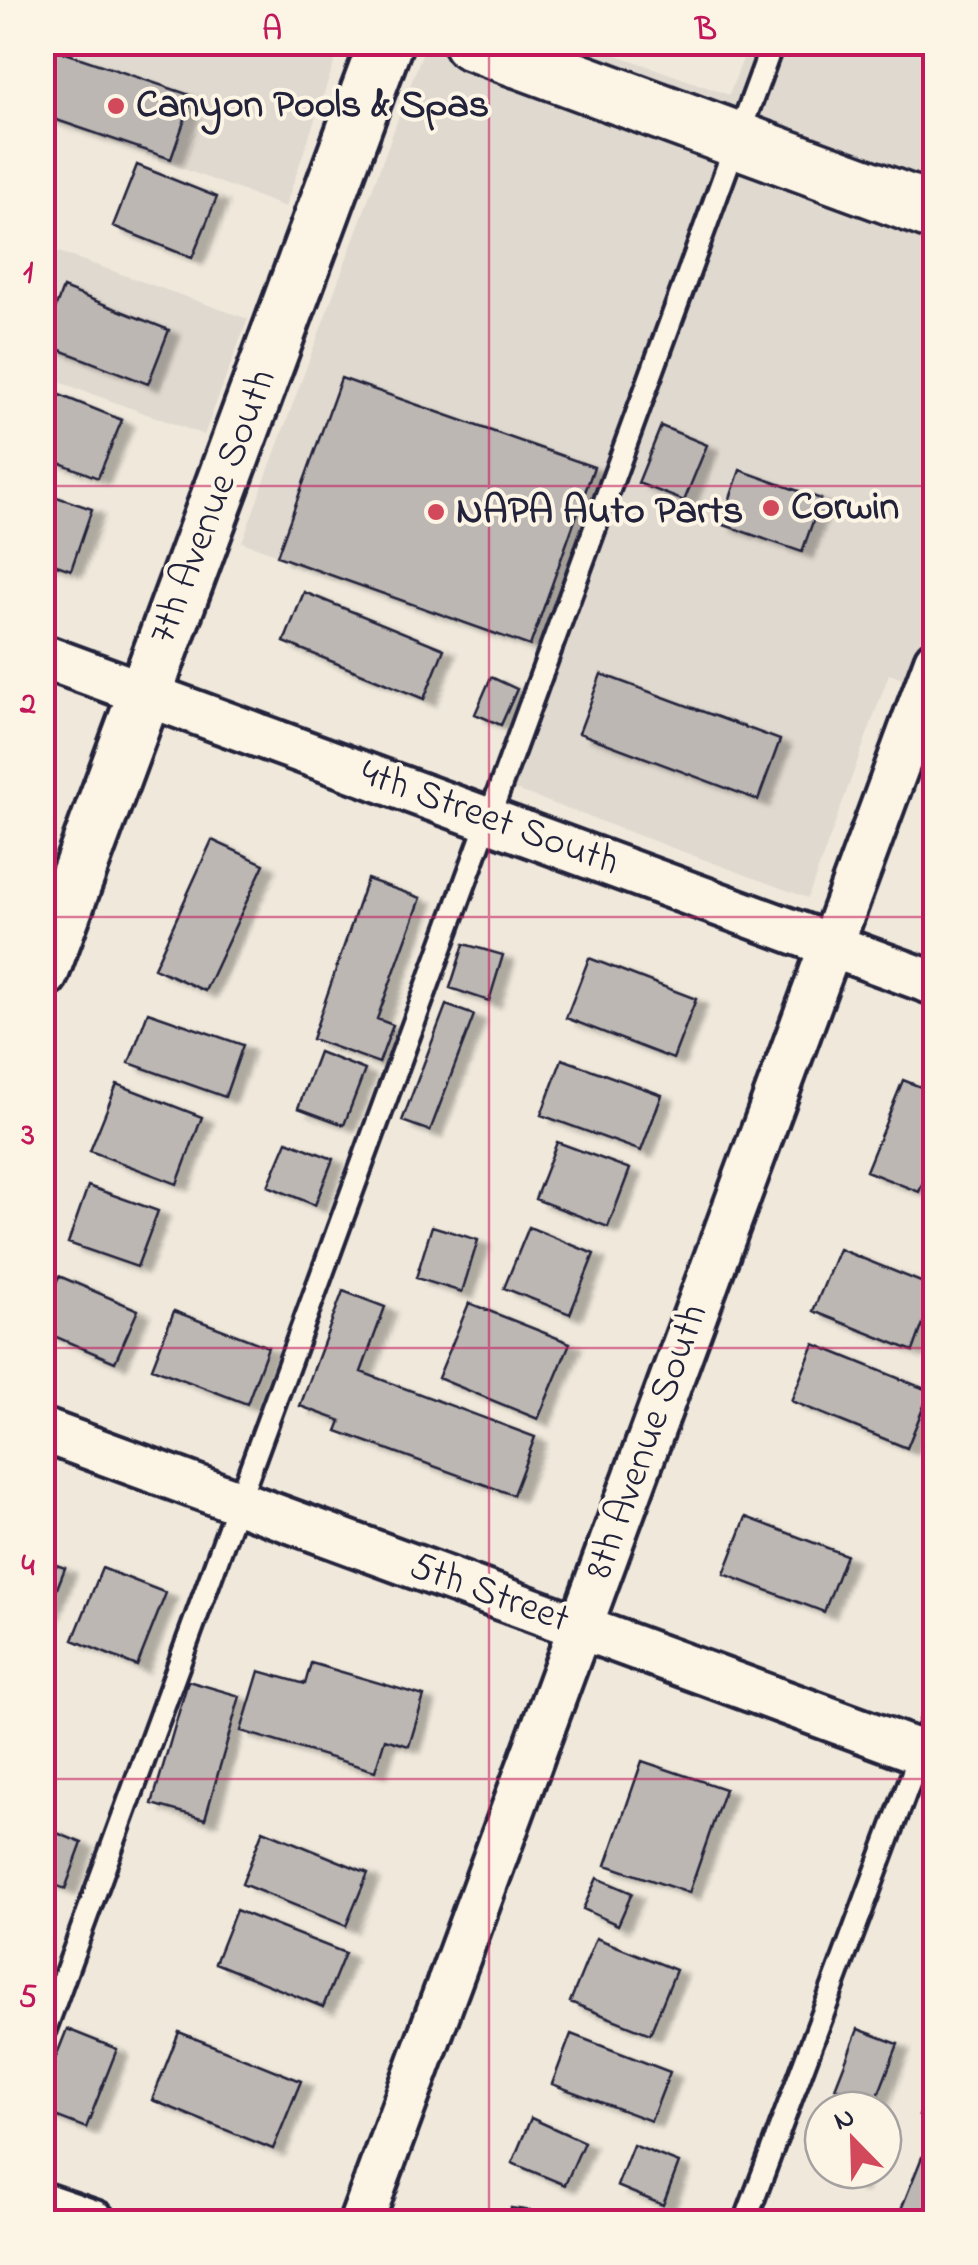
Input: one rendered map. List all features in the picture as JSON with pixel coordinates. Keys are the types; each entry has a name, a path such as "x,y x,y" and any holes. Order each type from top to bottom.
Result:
{"main road":[{"path":"472,42 936,213"}],"street":[{"name":"7th Avenue South","path":"42,972 386,42"},
{"name":"4th Street South","path":"42,656 936,984"},
{"name":"8th Avenue South","path":"362,2222 936,661"},
{"name":"5th Street","path":"42,1430 928,1755"},
{"path":"42,2204 94,2222"}],"lane":[{"path":"42,2038 774,42"},
{"path":"745,2222 928,1755 936,1712"}],"shaded area":[{"path":"42,43 341,43 285,207 43,116"},
{"path":"426,43 583,43 729,95 749,43 935,43 935,691 889,674 808,898 489,780 537,649 242,542"},
{"path":"42,246 248,319 204,435 43,376"}],"building":[{"name":"Canyon Pools & Spas","path":"42,45 193,96 171,159 42,115"},
{"path":"137,165 217,197 192,258 113,226"},
{"path":"63,288 169,330 148,384 42,343"},
{"name":"NAPA Auto Parts","path":"341,378 594,467 530,646 277,556"},
{"path":"42,388 122,420 98,478 42,456"},
{"path":"661,426 707,445 684,501 638,483"},
{"path":"740,470 821,499 802,552 721,524"},
{"path":"42,492 92,509 71,570 42,560"},
{"path":"304,592 444,649 424,699 284,642"},
{"path":"601,674 780,740 758,800 579,733"},
{"path":"491,677 517,689 501,725 475,714"},
{"path":"212,840 264,864 205,991 154,968"},
{"path":"367,879 421,898 377,1019 393,1025 379,1063 312,1039"},
{"path":"464,944 503,955 489,1001 450,988"},
{"path":"589,958 696,999 673,1059 566,1018"},
{"path":"446,1005 474,1015 430,1131 402,1121"},
{"path":"148,1012 243,1045 225,1097 129,1063"},
{"path":"319,1052 365,1070 344,1125 298,1108"},
{"path":"562,1059 662,1095 641,1151 541,1115"},
{"path":"903,1080 936,1093 936,1151 919,1192 866,1171"},
{"path":"117,1084 202,1117 177,1184 90,1151"},
{"path":"287,1141 333,1159 315,1205 268,1186"},
{"path":"557,1142 630,1169 608,1227 535,1199"},
{"path":"88,1186 158,1211 137,1267 68,1243"},
{"path":"432,1226 478,1240 462,1292 416,1278"},
{"path":"529,1227 594,1254 570,1314 504,1288"},
{"path":"839,1249 936,1288 913,1351 813,1311"},
{"path":"59,1276 138,1310 115,1362 42,1331 42,1316"},
{"path":"343,1291 385,1307 361,1372 535,1437 513,1495 337,1431 341,1421 300,1406"},
{"path":"469,1303 570,1343 538,1419 438,1378"},
{"path":"174,1311 268,1347 247,1404 152,1368"},
{"path":"814,1344 930,1391 907,1448 791,1401"},
{"path":"746,1517 846,1555 824,1612 724,1574"},
{"path":"42,1560 65,1568 42,1627"},
{"path":"102,1568 166,1593 137,1666 73,1640"},
{"path":"311,1663 424,1696 409,1746 385,1739 375,1771 241,1731 259,1671 305,1684"},
{"path":"188,1681 240,1696 205,1819 152,1804"},
{"path":"642,1761 725,1789 689,1893 606,1865"},
{"path":"42,1827 82,1843 65,1889 42,1880"},
{"path":"263,1830 368,1873 346,1926 242,1884"},
{"path":"597,1878 632,1893 618,1925 583,1909"},
{"path":"236,1910 345,1953 323,2007 215,1963"},
{"path":"596,1938 676,1970 650,2034 570,2002"},
{"path":"67,2029 117,2049 86,2128 42,2111 42,2092"},
{"path":"858,2029 898,2044 880,2090 835,2088"},
{"path":"179,2032 301,2081 273,2149 152,2100"},
{"path":"571,2034 670,2072 651,2121 552,2084"},
{"path":"936,2080 936,2124 919,2116"},
{"path":"531,2118 584,2142 565,2185 512,2163"},
{"path":"633,2145 679,2163 663,2205 617,2186"},
{"path":"922,2157 936,2162 936,2222 900,2212"},
{"path":"511,2208 589,2219 589,2222 509,2222"}],"place":[{"name":"Canyon Pools & Spas","path":"116,106"},
{"name":"Corwin","path":"771,508"},
{"name":"NAPA Auto Parts","path":"436,512"}]}
